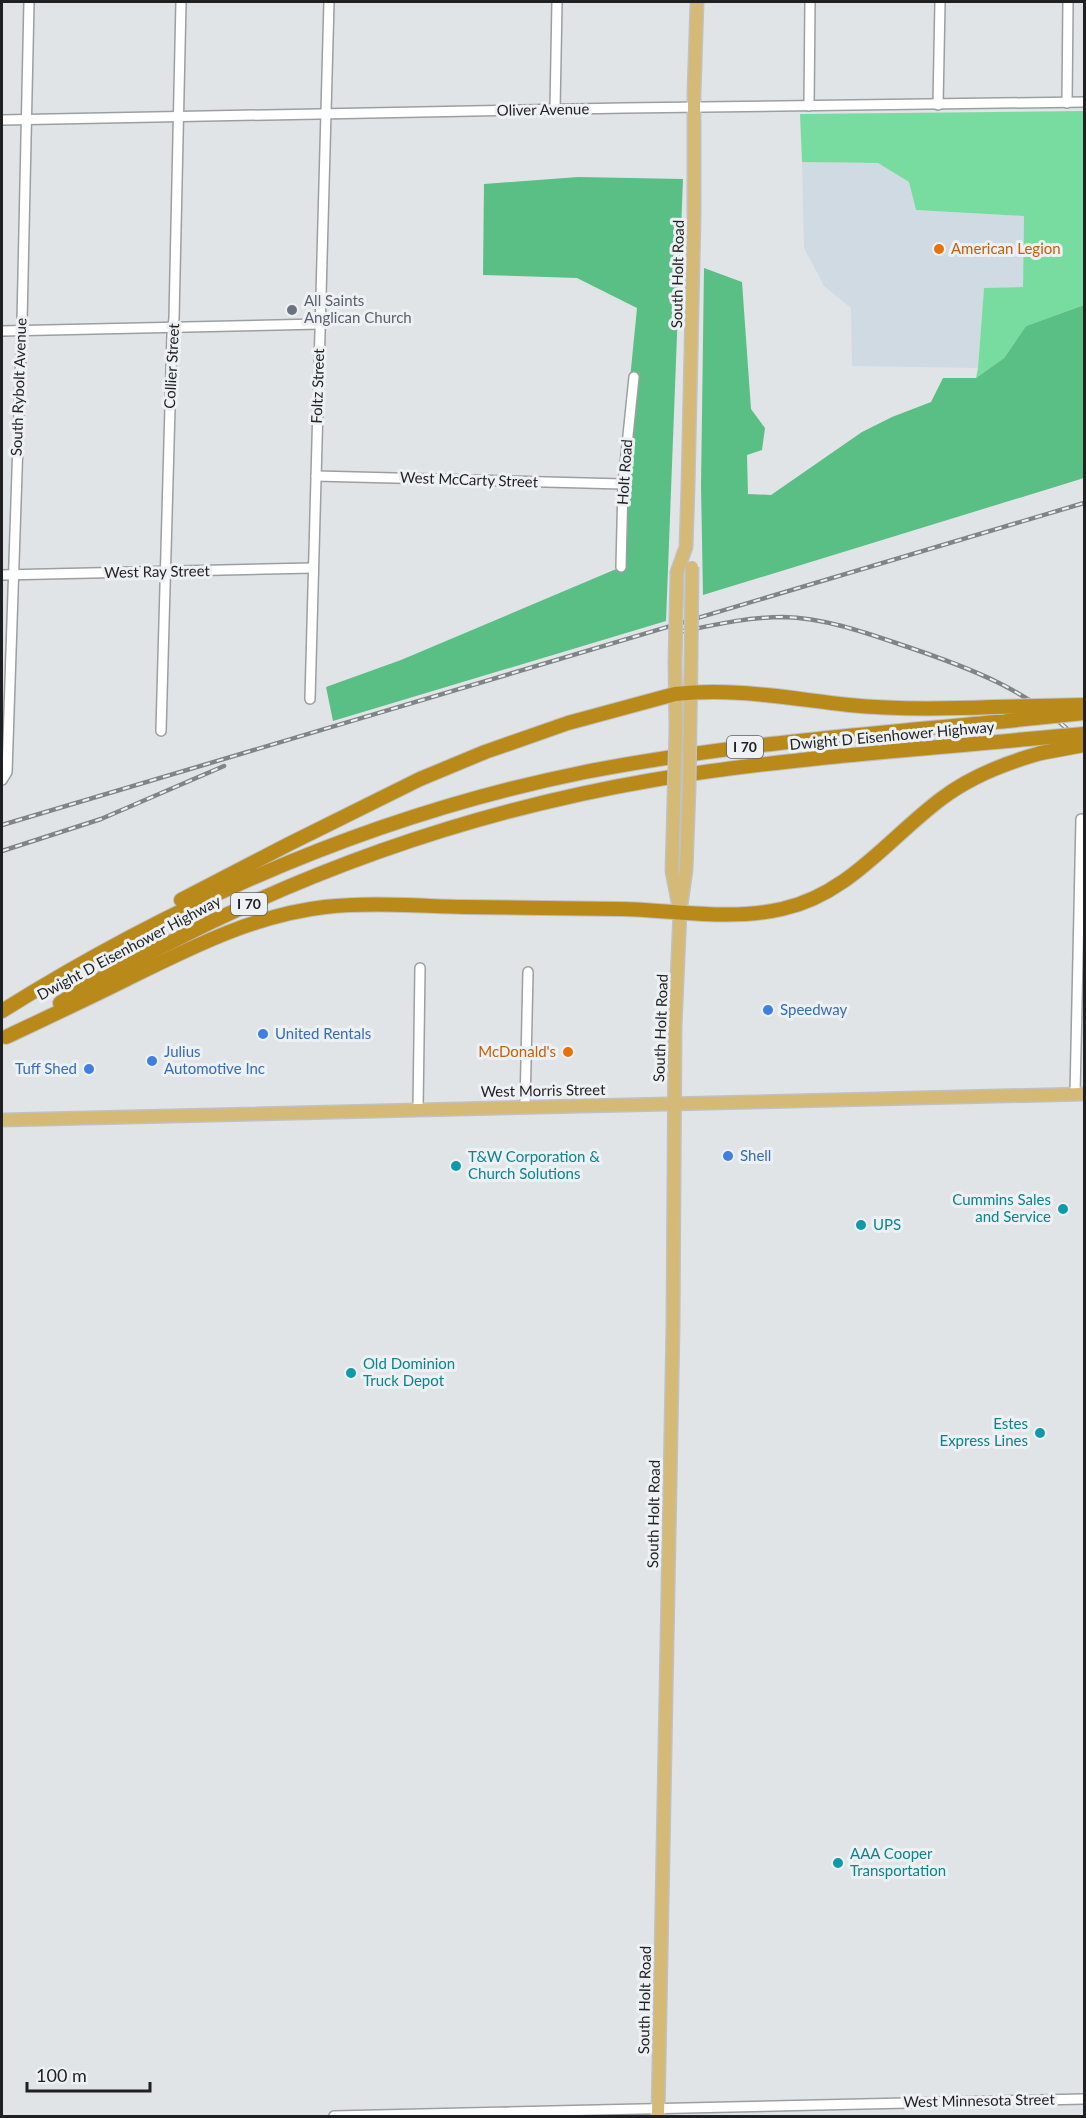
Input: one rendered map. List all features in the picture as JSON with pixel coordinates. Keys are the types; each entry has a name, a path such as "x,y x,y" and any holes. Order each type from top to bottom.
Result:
{"highway":[{"path":"109,947 168,908 212,883 420,779 535,734 675,694 691,692 763,695 908,709 1084,705"},
{"name":"Dwight D Eisenhower Highway","path":"2,1011 109,947 193,904 289,861 390,824 485,796 583,773 682,755 786,742 1084,713"},
{"name":"Dwight D Eisenhower Highway","path":"4,1038 94,982 232,911 348,863 421,837 479,820 584,793 681,776 789,762 1084,734"},
{"path":"4,1038 227,933 266,919 302,911 370,905 621,909 739,914 768,912 790,907 814,899 849,878 923,813 956,789 997,767 1041,753 1084,745"}],"main road":[{"name":"South Holt Road","path":"658,2113 673,1326 674,1103 680,912 686,870 689,798 691,692 692,567 686,547 697,2"},
{"name":"South Holt Road","path":"680,912 672,871 676,729 675,663 677,572 686,547"},
{"name":"West Morris Street","path":"2,1120 1080,1094"}],"street":[{"name":"South Rybolt Avenue","path":"4,776 21,330 29,2"},
{"name":"Collier Street","path":"161,731 180,116 181,2"},
{"name":"Foltz Street","path":"310,699 329,2"},
{"path":"555,110 556,2"},
{"path":"809,106 810,2"},
{"path":"938,105 940,2"},
{"path":"1067,102 1068,2"},
{"name":"Oliver Avenue","path":"2,120 1084,102"},
{"path":"2,331 320,324"},
{"name":"Holt Road","path":"621,567 623,484 633,376"},
{"name":"West McCarty Street","path":"316,476 623,484"},
{"name":"West Ray Street","path":"2,575 313,568"},
{"path":"1080,1094 1081,819"},
{"path":"418,1109 420,968"},
{"path":"525,1107 528,972"},
{"name":"West Minnesota Street","path":"334,2116 658,2113 1084,2098"}],"shaded area":[{"path":"802,162 878,163 909,182 916,210 1024,216 1023,288 984,288 978,368 852,366 851,308 824,286 804,248"}],"green space":[{"path":"1084,111 1084,305 1026,326 1004,358 976,378 984,288 1023,287 1024,216 916,210 909,182 878,163 802,162 800,114"},
{"path":"578,177 683,179 666,621 333,721 326,687 401,660 621,567 620,480 637,308 577,278 483,275 484,184"},
{"path":"704,268 742,282 751,409 765,428 762,450 747,455 748,494 771,495 862,432 931,402 943,378 976,378 1004,358 1026,326 1084,305 1084,478 703,595 701,486"}],"railway":[{"path":"2,825 1084,503"},
{"path":"679,632 770,617 813,620 856,630 950,662 999,683 1044,710 1084,746"},
{"path":"2,851 101,819 224,766"}],"place":[{"name":"American Legion","path":"939,249"},
{"name":"All Saints Anglican Church","path":"292,310"},
{"name":"Speedway","path":"768,1010"},
{"name":"United Rentals","path":"263,1034"},
{"name":"McDonald's","path":"568,1052"},
{"name":"Julius Automotive Inc","path":"152,1061"},
{"name":"Tuff Shed","path":"89,1069"},
{"name":"Shell","path":"728,1156"},
{"name":"T&W Corporation & Church Solutions","path":"456,1166"},
{"name":"Cummins Sales and Service","path":"1063,1209"},
{"name":"UPS","path":"861,1225"},
{"name":"Old Dominion Truck Depot","path":"351,1373"},
{"name":"Estes Express Lines","path":"1040,1433"},
{"name":"AAA Cooper Transportation","path":"838,1863"}]}
